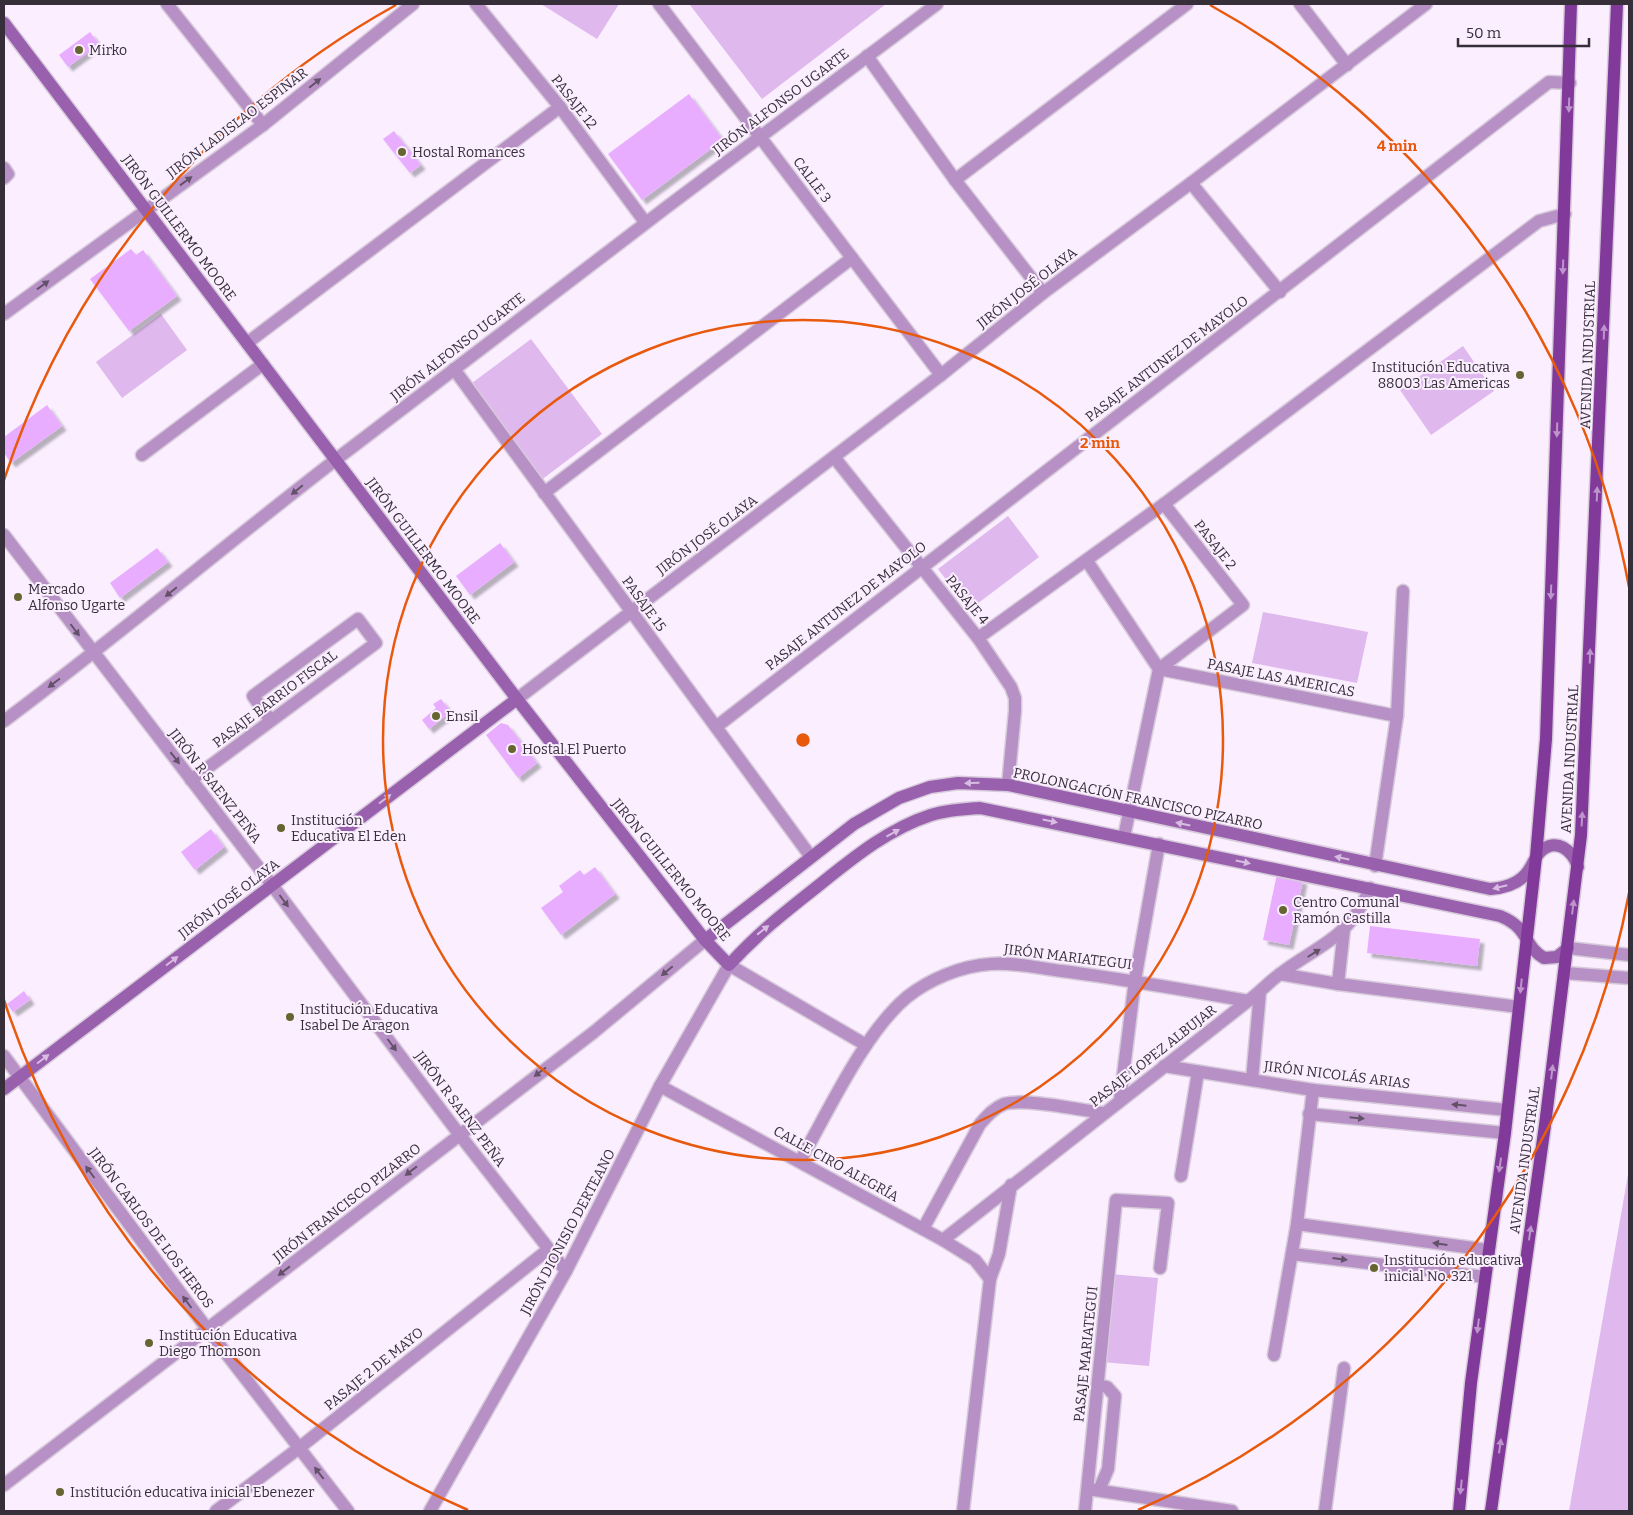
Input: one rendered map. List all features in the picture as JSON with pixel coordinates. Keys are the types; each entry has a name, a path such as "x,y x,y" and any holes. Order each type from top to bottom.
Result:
{"main road":[{"name":"AVENIDA INDUSTRIAL","path":"1458,1511 1488,1250 1505,1133 1536,857 1546,739 1570,83 1571,4"},
{"name":"AVENIDA INDUSTRIAL","path":"1491,1511 1578,867 1587,741 1617,4"},
{"name":"JIRÓN GUILLERMO MOORE","path":"4,23 517,699 705,940 729,965"},
{"name":"JIRÓN JOSÉ OLAYA","path":"4,1089 517,699"},
{"name":"PROLONGACIÓN FRANCISCO PIZARRO","path":"705,940 854,824 899,798 930,788 958,783 1008,785 1490,890 1514,883 1526,874 1536,857 1545,848 1551,846 1563,847 1573,855 1578,867"},
{"path":"729,965 756,935 870,845 909,824 932,815 954,810 980,808 1500,916 1512,921 1527,937 1532,948 1544,958 1557,957 1568,948"}],"street":[{"path":"167,4 263,125"},
{"name":"JIRÓN LADISLAO ESPINAR","path":"4,314 263,125 413,4"},
{"name":"PASAJE 12","path":"476,4 560,107 646,222"},
{"name":"JIRÓN ALFONSO UGARTE","path":"4,721 94,654 335,460 646,222 937,4"},
{"path":"955,180 1187,4"},
{"path":"1300,4 1347,65"},
{"name":"JIRÓN JOSÉ OLAYA","path":"517,699 941,375 1043,293 1191,184 1426,4"},
{"name":"CALLE 3","path":"662,5 941,375"},
{"path":"866,56 955,180 1043,293"},
{"name":"PASAJE ANTUNEZ DE MAYOLO","path":"716,727 1549,82 1570,83"},
{"path":"247,343 560,107"},
{"path":"4,168 8,174 4,178"},
{"path":"1191,184 1280,292"},
{"path":"978,638 1164,504 1540,221 1565,214"},
{"path":"544,493 852,258"},
{"path":"142,456 263,364"},
{"name":"PASAJE 15","path":"454,369 811,857"},
{"name":"PASAJE 4","path":"834,457 978,638 1011,687 1015,698 1008,785"},
{"name":"PASAJE 2","path":"1159,668 1243,605 1164,504"},
{"name":"JIRÓN R SAENZ PEÑA","path":"4,535 272,885 459,1134 566,1271"},
{"path":"1086,561 1159,668 1124,837"},
{"path":"1375,866 1397,716 1402,591"},
{"name":"PASAJE BARRIO FISCAL","path":"191,780 271,721 376,643 358,619 252,696 271,721"},
{"name":"PASAJE LAS AMERICAS","path":"1159,668 1397,716"},
{"path":"1120,1100 1135,980 1159,844"},
{"name":"PASAJE LOPEZ ALBUJAR","path":"943,1240 1260,992 1280,974 1327,944 1344,929 1362,907 1370,888"},
{"path":"1338,984 1344,929"},
{"name":"JIRÓN FRANCISCO PIZARRO","path":"4,1485 594,1032 705,940"},
{"path":"1568,948 1629,955"},
{"name":"JIRÓN MARIATEGUI","path":"800,1161 866,1045 886,1019 907,997 932,981 958,969 990,964 1012,964 1135,980 1248,1001"},
{"name":"JIRÓN GUILLERMO MOORE","path":"729,965 866,1045"},
{"name":"JIRÓN DIONISIO DERTEANO","path":"430,1511 566,1271 660,1086 729,965"},
{"path":"1564,973 1629,978"},
{"path":"1280,974 1338,984 1519,1007"},
{"path":"1252,1080 1260,992"},
{"name":"JIRÓN CARLOS DE LOS HEROS","path":"4,1056 208,1330 348,1511"},
{"name":"JIRÓN NICOLÁS ARIAS","path":"1164,1066 1313,1090 1507,1110"},
{"path":"1181,1176 1198,1072"},
{"name":"CALLE CIRO ALEGRÍA","path":"660,1086 943,1240 975,1260 990,1279"},
{"path":"1274,1355 1297,1224 1313,1090"},
{"path":"923,1229 980,1124 992,1111 1005,1104 1021,1102 1102,1114"},
{"path":"1309,1114 1505,1133"},
{"path":"963,1511 990,1279 998,1254 1011,1185"},
{"name":"PASAJE MARIATEGUI","path":"1085,1511 1093,1490 1098,1385 1116,1200 1168,1203 1160,1268"},
{"path":"1297,1224 1488,1250"},
{"name":"PASAJE 2 DE MAYO","path":"216,1511 300,1448 549,1248"},
{"path":"1292,1254 1485,1277"},
{"path":"1324,1511 1344,1368"},
{"path":"1098,1385 1107,1387 1115,1396 1108,1469 1093,1490 1226,1511"}],"shaded area":[{"path":"541,4 619,4 597,39"},
{"path":"886,4 762,99 690,5"},
{"path":"161,314 187,350 122,398 96,362"},
{"path":"531,339 602,434 540,481 468,386"},
{"path":"1463,346 1494,391 1431,435 1400,390"},
{"path":"1008,516 1039,557 969,610 938,569"},
{"path":"1263,612 1368,632 1357,683 1252,663"},
{"path":"1629,1169 1629,1511 1569,1511"},
{"path":"1110,1274 1158,1278 1149,1366 1102,1362"}],"building":[{"name":"Mirko","path":"90,32 99,44 68,67 59,55"},
{"path":"689,94 723,140 642,200 608,154"},
{"name":"Hostal Romances","path":"394,131 421,165 410,173 383,139"},
{"path":"131,249 136,255 143,250 177,296 129,331 90,279"},
{"path":"47,405 62,426 11,463 4,453 4,437"},
{"path":"500,543 514,562 470,595 456,576"},
{"path":"157,548 168,562 120,598 110,583"},
{"name":"Ensil","path":"441,699 451,712 429,729 422,720 436,708 433,704"},
{"name":"Hostal El Puerto","path":"501,723 508,725 537,763 518,778 486,735"},
{"path":"211,829 224,847 195,870 181,852"},
{"path":"595,867 615,894 561,935 541,908 563,892 559,886 580,870 584,875"},
{"name":"Centro Comunal Ramón Castilla","path":"1277,874 1303,880 1289,945 1263,940"},
{"path":"1370,926 1480,939 1477,966 1367,953"},
{"path":"24,991 30,1000 13,1012 7,1004"}],"place":[{"name":"Mirko","path":"79,50"},
{"name":"Hostal Romances","path":"402,152"},
{"name":"Institución Educativa 88003 Las Americas","path":"1520,375"},
{"name":"Mercado Alfonso Ugarte","path":"18,597"},
{"name":"Ensil","path":"436,716"},
{"name":"Hostal El Puerto","path":"512,749"},
{"name":"Institución Educativa El Eden","path":"281,828"},
{"name":"Centro Comunal Ramón Castilla","path":"1283,910"},
{"name":"Institución Educativa Isabel De Aragon","path":"290,1017"},
{"name":"Institución educativa inicial No. 321","path":"1374,1268"},
{"name":"Institución Educativa Diego Thomson","path":"149,1343"},
{"name":"Institución educativa inicial Ebenezer","path":"60,1492"}]}
